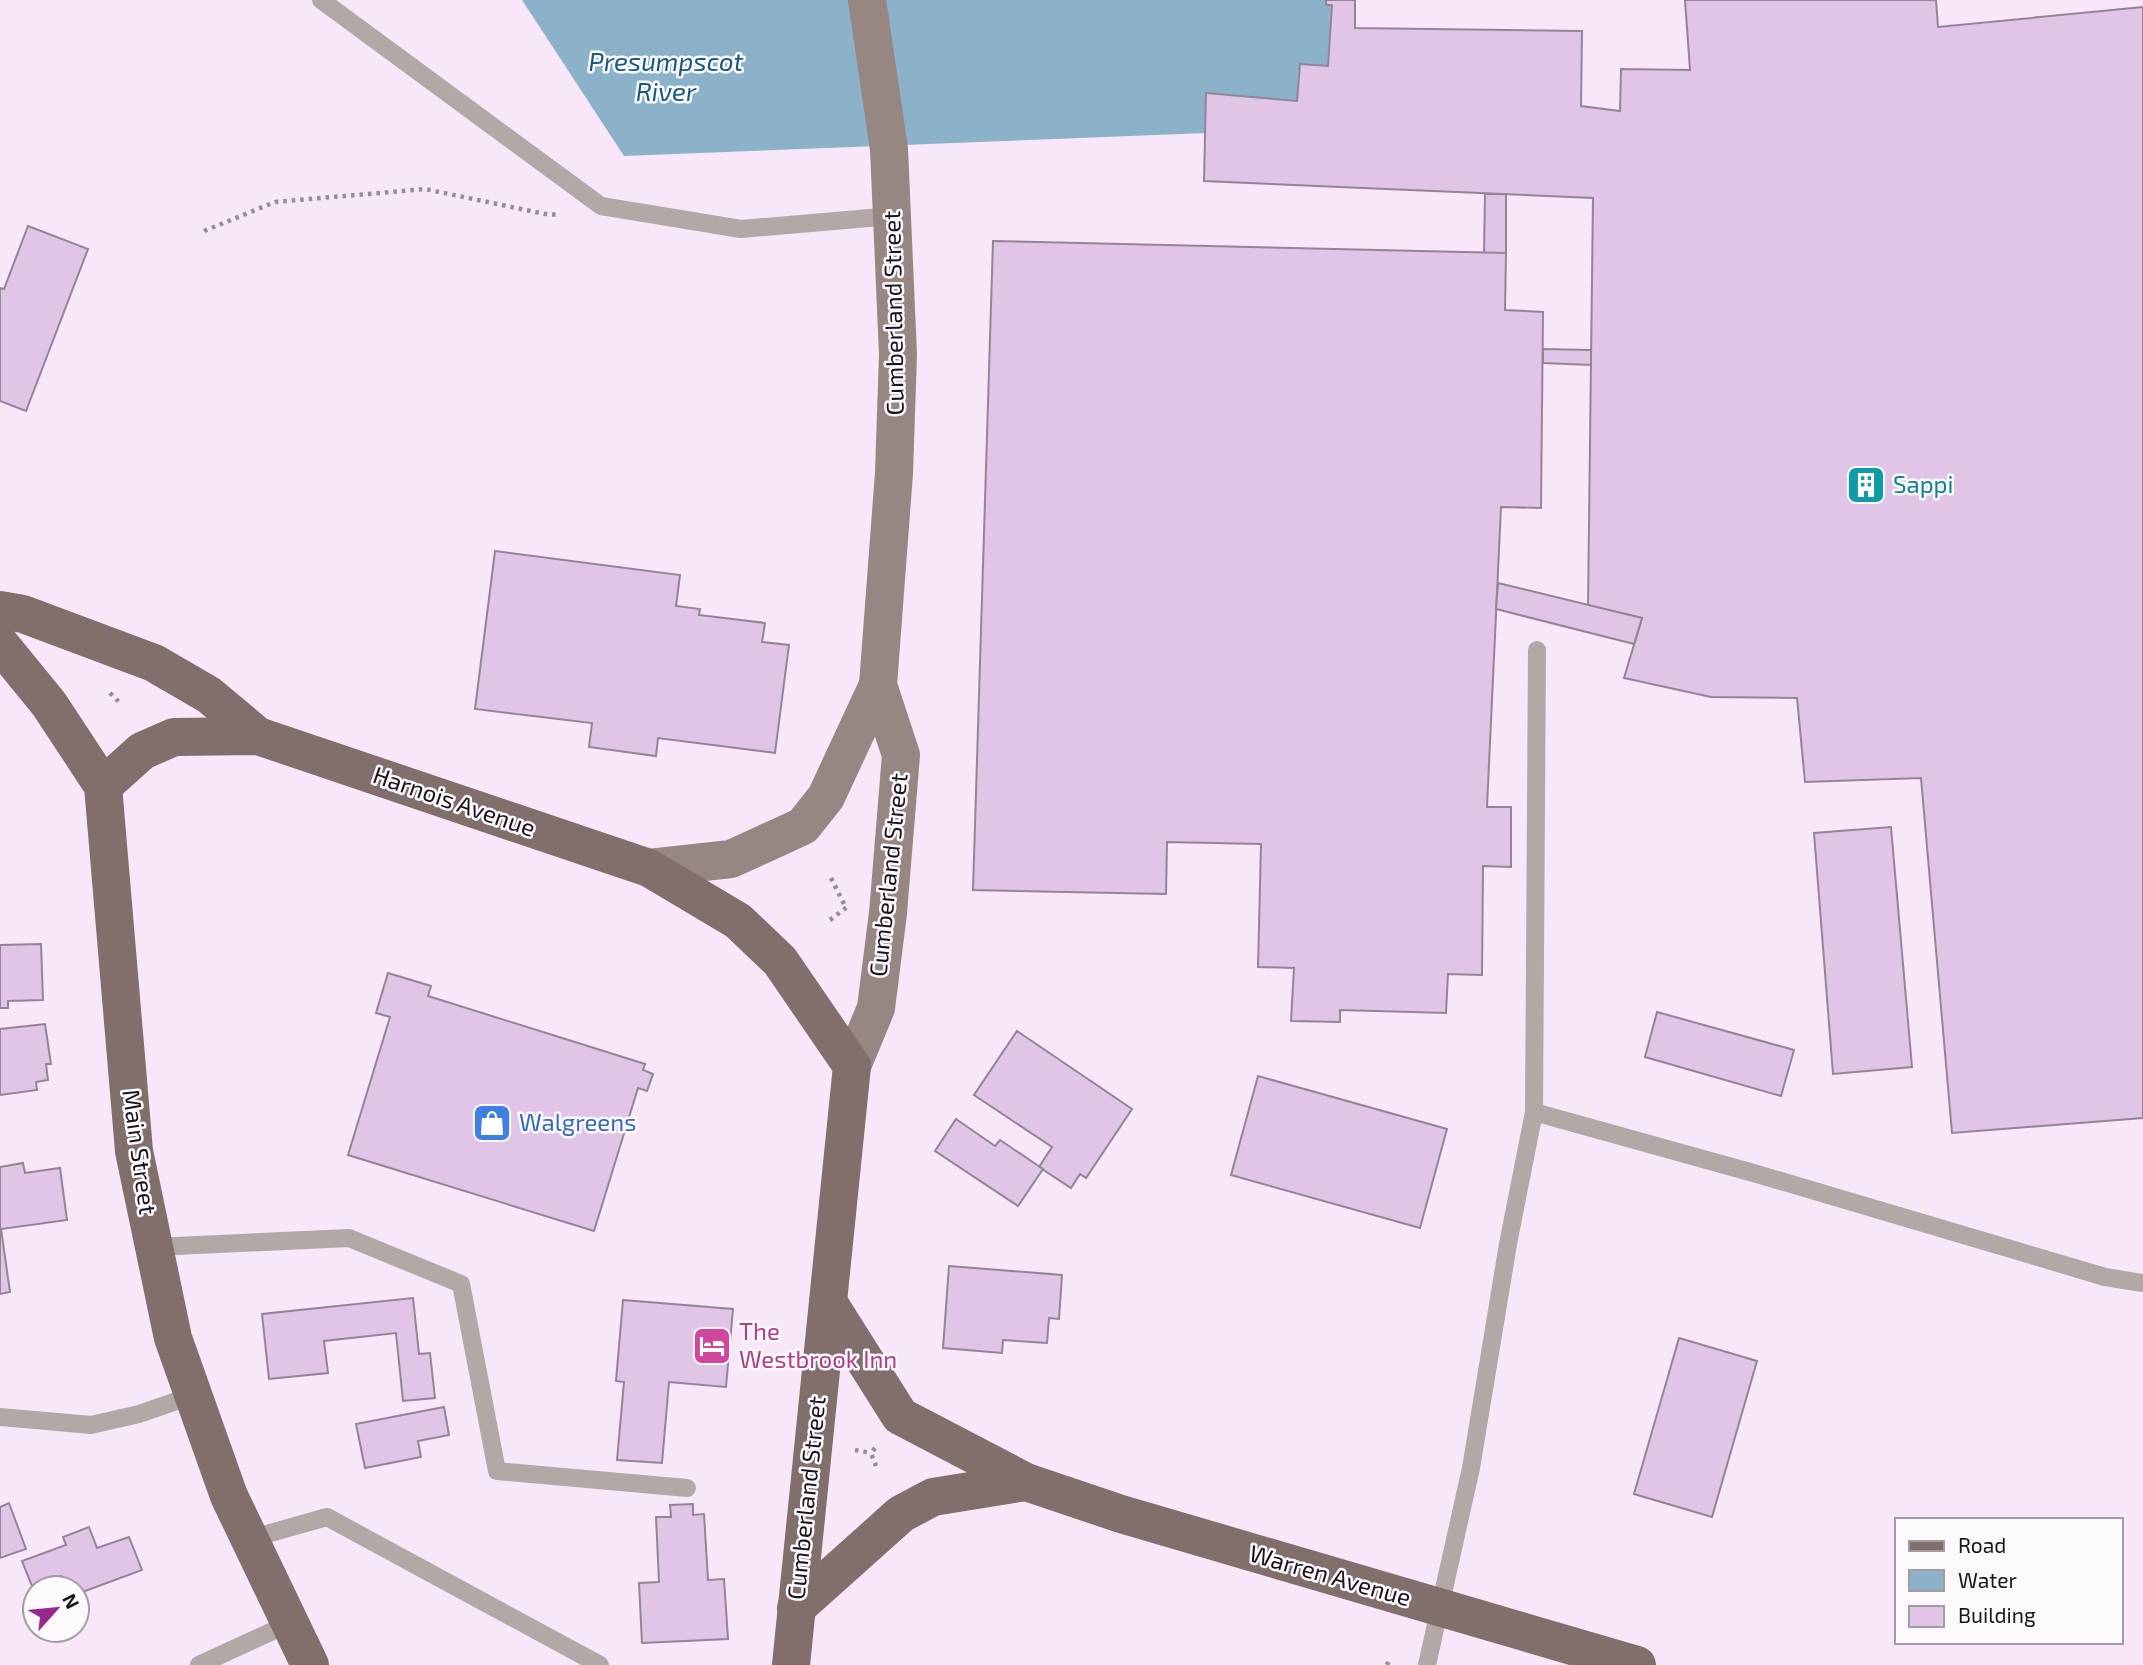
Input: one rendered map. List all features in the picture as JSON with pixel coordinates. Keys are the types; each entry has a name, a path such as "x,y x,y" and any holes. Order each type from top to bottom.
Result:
{"main road":[{"name":"Cumberland Street","path":"791,1665 852,1066 876,1008 888,913 901,755 878,685 894,473 898,354 889,149 867,0"},
{"name":"Harnois Avenue","path":"0,610 23,614 154,663 209,695 258,736"},
{"name":"Main Street","path":"0,645 50,705 103,786 134,1151 173,1338 229,1496 310,1665"},
{"name":"Harnois Avenue","path":"649,868 731,859 803,826 826,797 878,685"},
{"name":"Harnois Avenue","path":"103,786 142,751 174,737 258,736 649,868 738,921 771,953 852,1066"},
{"name":"Warren Avenue","path":"828,1302 900,1416 1026,1482 1121,1514 1637,1665"},
{"name":"Warren Avenue","path":"796,1608 901,1514 933,1497 1026,1482"}],"lane":[{"path":"321,0 601,206 741,229 893,216"},
{"path":"1427,1665 1471,1468 1508,1244 1534,1112 1537,650"},
{"path":"1534,1112 1771,1178 2105,1277 2143,1283"},
{"path":"154,1247 349,1238 461,1284 498,1471 687,1488"},
{"path":"0,1417 91,1425 139,1414 194,1395"},
{"path":"249,1539 327,1517 600,1665"},
{"path":"200,1665 290,1623"}],"path":[{"path":"204,231 275,202 425,189 550,215 601,206"},
{"path":"831,878 846,906"},
{"path":"851,1450 871,1453"},
{"path":"1387,1665 1390,1658"}],"water":[{"name":"Presumpscot River","path":"522,0 1326,0 1332,5 1328,66 1300,64 1297,101 1206,93 1206,133 624,156"}],"building":[{"name":"Sappi","path":"1326,0 1355,0 1355,28 1582,31 1581,106 1620,111 1621,69 1690,70 1685,0 1936,0 1938,27 2143,7 2143,1118 1952,1133 1921,778 1805,782 1797,698 1711,697 1624,678 1642,618 1588,606 1593,198 1204,181 1206,93 1297,101 1300,64 1328,66 1332,5 1326,5"},
{"path":"1485,194 1506,194 1506,253 1484,253"},
{"path":"28,226 88,249 26,411 0,401 0,288 4,289"},
{"path":"993,241 1506,253 1505,310 1543,312 1541,508 1501,507 1487,807 1511,807 1511,867 1483,866 1482,975 1448,974 1446,1013 1340,1010 1340,1022 1291,1021 1294,968 1258,967 1261,844 1167,842 1166,894 973,890"},
{"path":"1543,349 1591,350 1591,365 1543,363"},
{"path":"495,551 680,575 676,606 700,609 699,615 765,623 762,642 789,645 775,753 658,738 656,756 589,747 592,723 475,709"},
{"path":"1498,583 1642,618 1634,644 1496,609"},
{"path":"1891,827 1912,1067 1833,1074 1814,833"},
{"path":"41,944 43,1000 8,1001 8,1008 0,1008 0,945"},
{"name":"Walgreens","path":"388,973 431,986 428,996 645,1064 643,1070 653,1074 647,1091 638,1088 594,1231 348,1155 390,1017 376,1013"},
{"path":"1657,1012 1794,1050 1781,1096 1645,1057"},
{"path":"45,1024 51,1064 46,1064 48,1080 36,1082 37,1090 0,1095 0,1029"},
{"path":"1017,1031 1132,1109 1086,1178 1080,1174 1071,1188 1039,1167 1052,1147 974,1095"},
{"path":"1258,1076 1447,1129 1420,1228 1231,1175"},
{"path":"956,1119 995,1146 1000,1140 1043,1169 1018,1206 935,1151"},
{"path":"23,1163 25,1173 60,1168 67,1220 1,1229 10,1292 0,1294 0,1167"},
{"path":"949,1266 1062,1275 1059,1319 1049,1318 1047,1343 1003,1340 1002,1353 943,1348"},
{"path":"413,1298 419,1354 430,1353 435,1398 403,1401 396,1333 324,1341 328,1373 269,1379 262,1314"},
{"path":"623,1300 733,1309 726,1387 669,1382 662,1463 617,1460 624,1382 616,1381"},
{"path":"1679,1338 1757,1361 1712,1517 1634,1494"},
{"path":"444,1407 449,1435 418,1441 421,1457 365,1468 356,1424"},
{"path":"9,1503 26,1549 0,1558 0,1507"},
{"path":"693,1504 693,1515 704,1514 708,1580 724,1579 728,1639 642,1643 639,1583 659,1582 656,1517 671,1517 670,1505"},
{"path":"89,1527 97,1548 129,1537 142,1570 91,1589 91,1574 27,1574 22,1561 66,1545 63,1537"}],"place":[{"name":"Sappi","path":"1866,485"},
{"name":"Walgreens","path":"492,1123"},
{"name":"The Westbrook Inn","path":"712,1346"}]}
